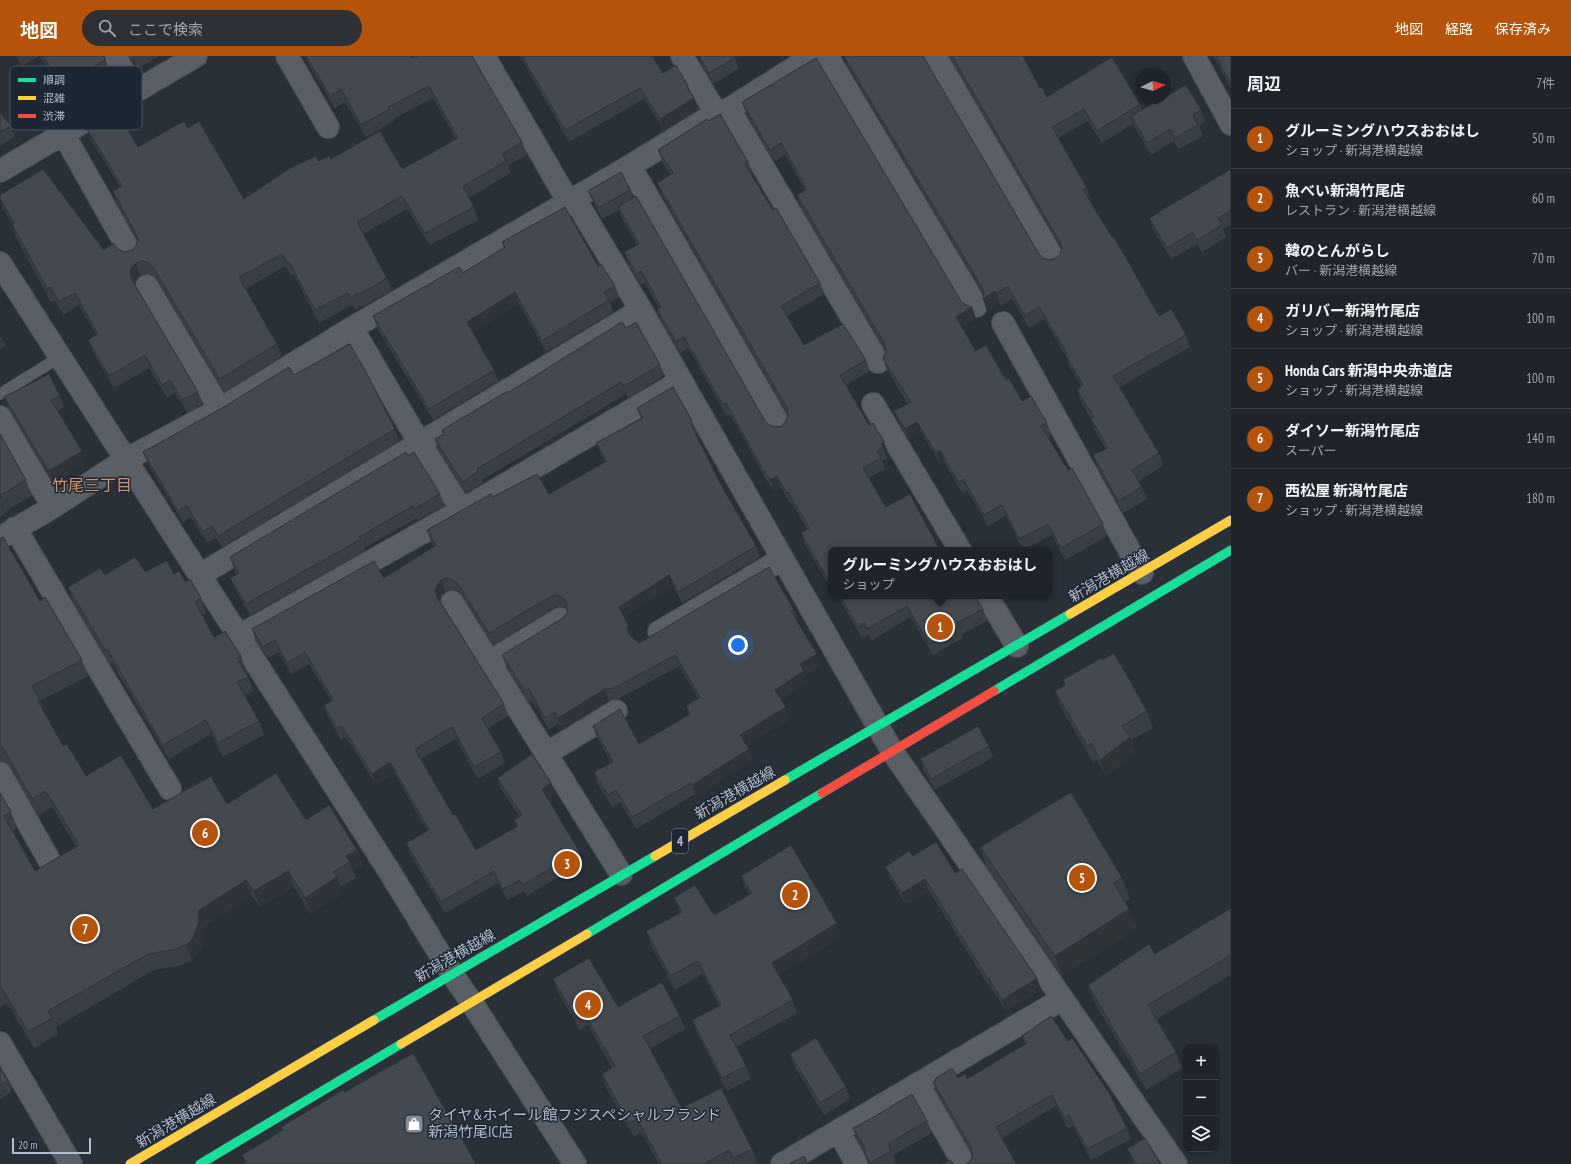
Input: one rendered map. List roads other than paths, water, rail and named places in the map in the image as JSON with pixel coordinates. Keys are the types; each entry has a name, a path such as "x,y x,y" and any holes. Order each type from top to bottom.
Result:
{"main road":[{"name":"新潟港横越線","path":"130,1164 622,874 1017,646 1231,520"},
{"name":"4","path":"200,1164 1231,550"}],"street":[{"path":"116,56 121,66"},
{"path":"142,88 196,56"},
{"path":"287,56 328,127"},
{"path":"484,56 568,201 580,208 641,310 877,727 1176,1164"},
{"path":"682,56 722,111 878,362"},
{"path":"170,789 8,533 53,507 125,460 220,409 352,328 630,166 813,56"},
{"path":"827,56 976,306"},
{"path":"935,56 1054,260"},
{"path":"1194,56 1231,124"},
{"path":"0,171 68,130"},
{"path":"63,133 130,252"},
{"path":"630,166 780,426"},
{"path":"0,262 125,460 391,874 452,974 575,1164"},
{"path":"148,286 220,409"},
{"path":"200,575 419,442 641,310"},
{"path":"1003,323 1142,573"},
{"path":"352,328 419,442 462,510"},
{"path":"239,636 462,510 681,381"},
{"path":"873,404 958,547"},
{"path":"0,417 53,507"},
{"path":"644,640 782,559"},
{"path":"989,599 1017,646"},
{"path":"452,602 622,874"},
{"path":"489,662 560,619"},
{"path":"546,754 616,712"},
{"path":"0,773 49,860"},
{"path":"782,1164 1062,999"},
{"path":"0,1043 71,1164"},
{"path":"918,1084 964,1164"},
{"path":"838,1131 857,1164"}],"lane":[{"path":"0,394 60,357"}],"place":[{"name":"グルーミングハウスおおはし","path":"940,627"},
{"name":"ダイソー新潟竹尾店","path":"205,833"},
{"name":"韓のとんがらし","path":"567,864"},
{"name":"Honda Cars 新潟中央赤道店","path":"1082,878"},
{"name":"魚べい新潟竹尾店","path":"795,895"},
{"name":"西松屋 新潟竹尾店","path":"85,929"},
{"name":"ガリバー新潟竹尾店","path":"588,1005"},
{"name":"タイヤ&ホイール館フジスペシャルブランド 新潟竹尾IC店","path":"414,1124"}],"district":[{"name":"竹尾三丁目","path":"92,485"}]}
